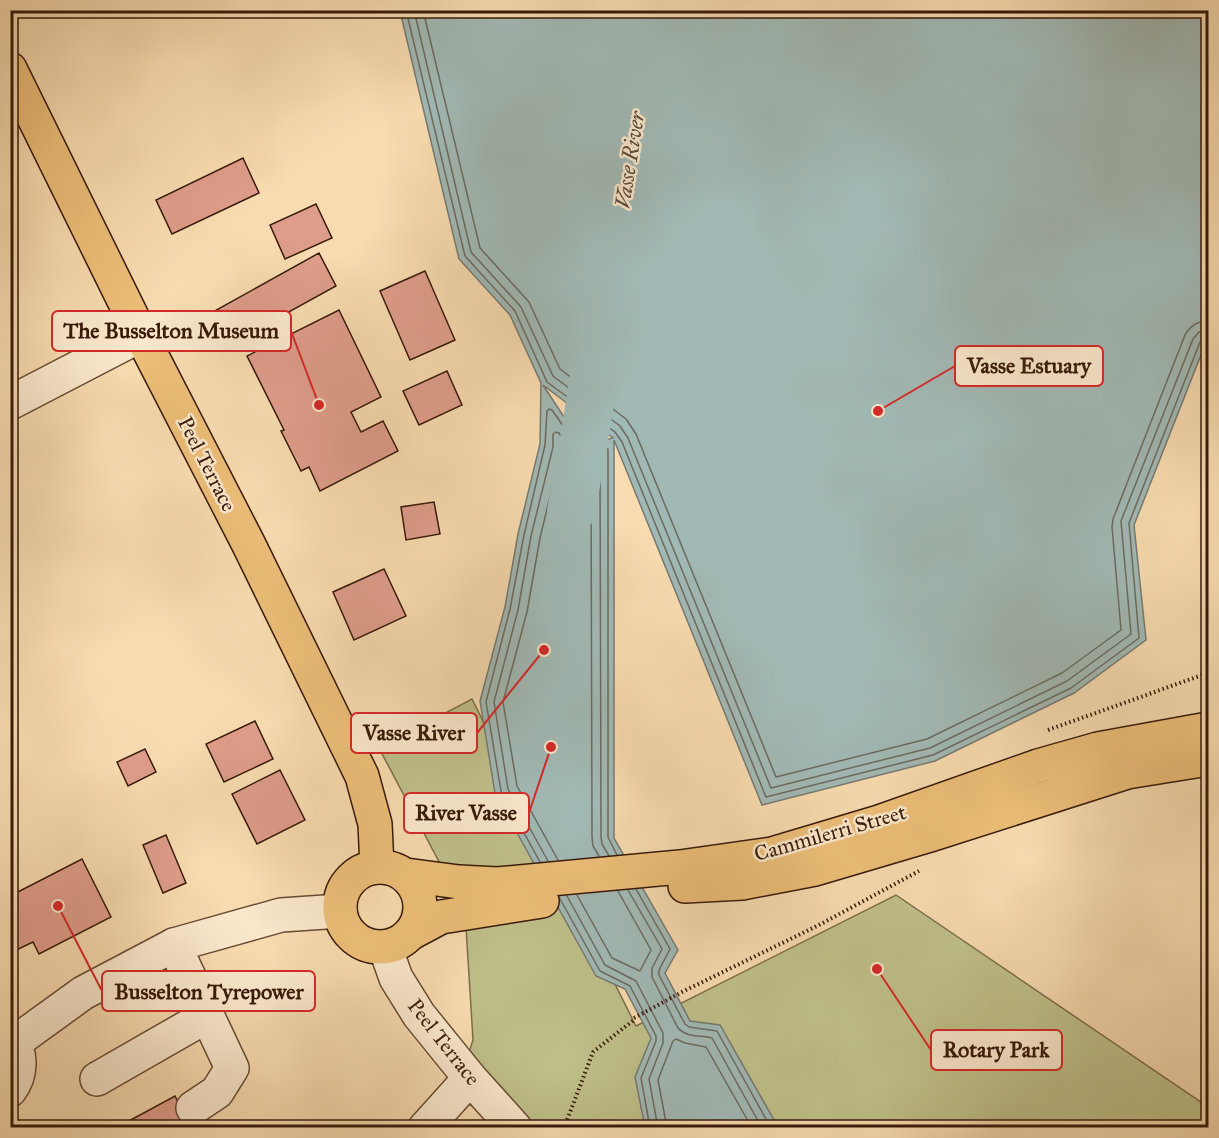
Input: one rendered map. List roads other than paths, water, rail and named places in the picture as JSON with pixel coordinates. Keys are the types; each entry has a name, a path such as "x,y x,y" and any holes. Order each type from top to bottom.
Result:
{"main road":[{"name":"Peel Terrace","path":"10,69 362,776 391,871"},
{"name":"Cammilerri Street","path":"398,940 441,917 519,893 682,877 772,854 879,822 1038,766 1098,749 1209,729"},
{"name":"Cammilerri Street","path":"682,877 742,883 815,869 1127,772 1209,759"},
{"path":"365,870 391,871 414,885 421,910 418,922 398,940 374,947 355,939 343,922 340,911 345,887 365,870"},
{"name":"Cammilerri Street","path":"391,871 488,884 519,893"}],"street":[{"path":"10,403 141,335"},
{"path":"10,1090 19,1076 19,1056 12,1042 83,993 174,945 281,915 340,911"},
{"name":"Peel Terrace","path":"398,940 396,978 419,1015 470,1078 515,1128"},
{"path":"174,945 231,1068 217,1092 193,1108"},
{"path":"97,1079 207,1016"},
{"path":"424,1128 470,1078"}],"water":[{"path":"400,11 1208,11 1208,337 1134,525 1146,640 1074,693 935,761 762,805 614,440 614,838 678,950 665,973 690,1021 720,1025 778,1127 645,1127 635,1077 651,1038 625,989 596,976 495,793 480,701 505,607 518,534 540,444 541,383 510,315 459,259","holes":["543,385 613,438 583,446"]}],"waterway":[{"name":"Vasse River","path":"571,511 598,352"}],"place":[{"name":"The Busselton Museum","path":"319,405"},
{"name":"Vasse Estuary","path":"878,411"},
{"name":"Vasse River","path":"544,650"},
{"name":"River Vasse","path":"551,747"},
{"name":"Busselton Tyrepower","path":"58,906"},
{"name":"Rotary Park","path":"877,969"}]}
